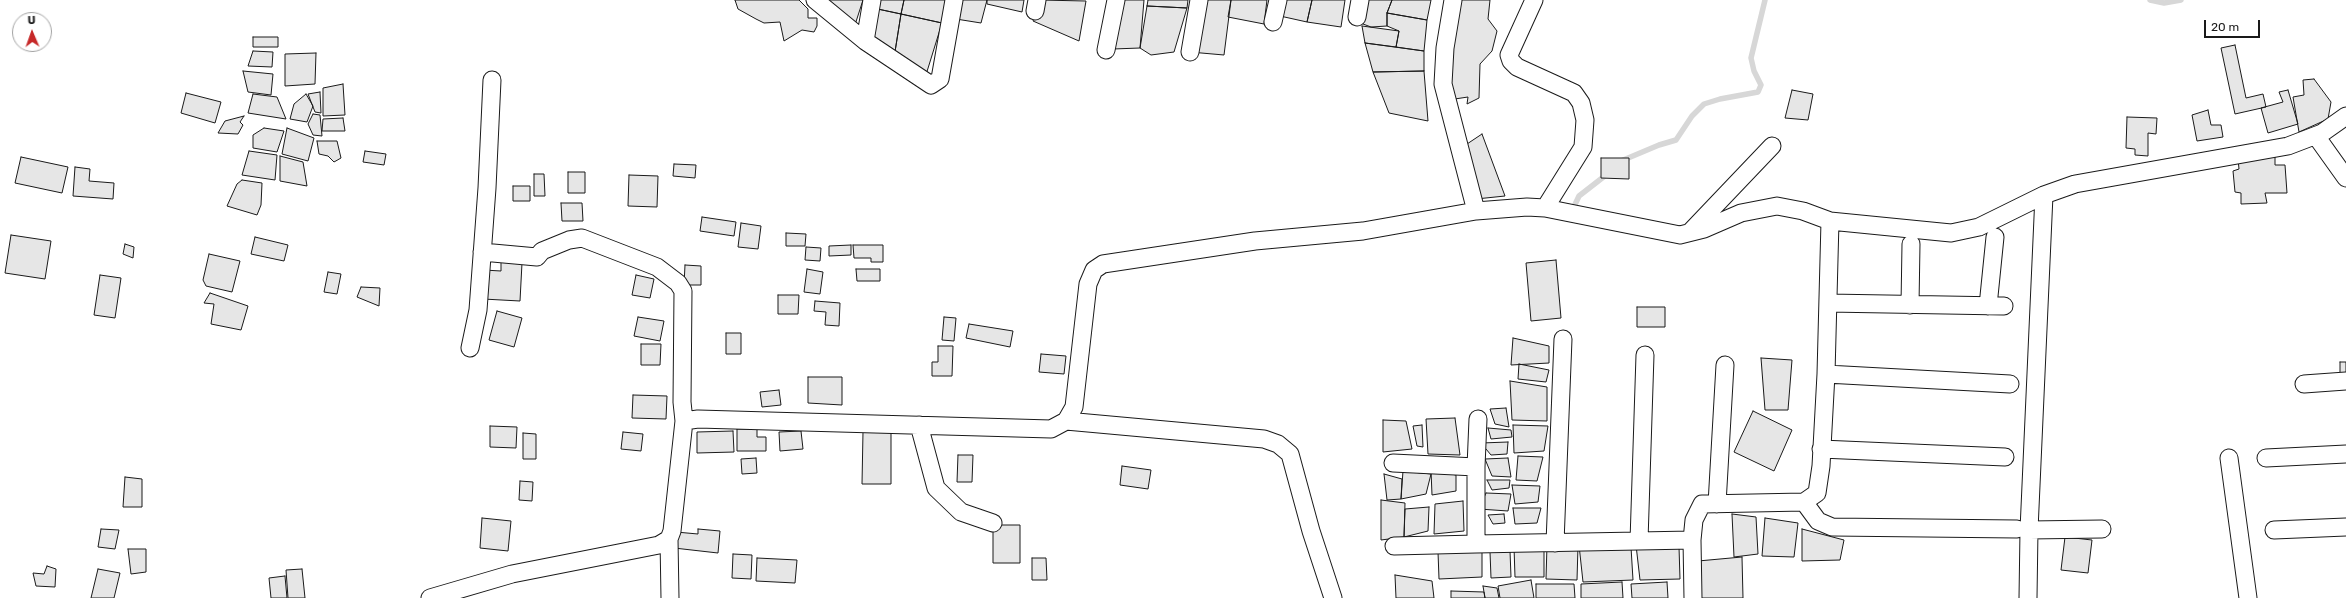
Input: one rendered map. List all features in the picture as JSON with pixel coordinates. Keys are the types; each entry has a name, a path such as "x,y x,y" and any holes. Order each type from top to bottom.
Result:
{"street":[{"path":"814,0 865,41 931,85 940,79 954,0"},
{"path":"865,41 872,0"},
{"path":"1106,50 1116,0"},
{"path":"1190,52 1199,0"},
{"path":"1273,22 1278,0"},
{"path":"1357,17 1360,0"},
{"path":"1453,0 1443,84 1476,211"},
{"path":"1534,0 1510,55 1511,62 1574,93 1581,102 1585,120 1583,147 1545,208"},
{"path":"470,348 478,310 492,80"},
{"path":"684,421 698,419 1051,429 1066,421 1074,407 1088,284 1094,270 1103,264 1255,241 1363,231 1476,211 1527,206 1545,208 1680,235 1704,229 1741,213 1777,206 1803,211 1830,221 1951,233 1978,227 2044,195 2075,184 2288,146 2316,136 2346,116"},
{"path":"2316,136 2346,178"},
{"path":"1690,232 1772,146"},
{"path":"2028,598 2023,530 2044,195"},
{"path":"1693,598 1692,540 1694,520 1702,504 1804,502 1817,493 1821,466 1826,374 1830,221"},
{"path":"1828,303 1996,306 1995,237"},
{"path":"482,252 537,257 542,251 569,240 582,238 657,267 678,283 683,291 682,402 684,421 672,531 669,539 670,598"},
{"path":"1910,304 1911,244"},
{"path":"1555,543 1563,338"},
{"path":"1639,541 1645,355"},
{"path":"1717,504 1725,365"},
{"path":"1826,374 2010,384"},
{"path":"2304,384 2346,381"},
{"path":"1476,544 1476,467 1478,419"},
{"path":"1066,421 1264,439 1278,444 1290,454 1311,531 1333,598"},
{"path":"919,426 936,488 961,512 993,523"},
{"path":"1821,449 2005,457"},
{"path":"2266,458 2346,454"},
{"path":"2229,458 2248,598"},
{"path":"1392,463 1476,467"},
{"path":"1804,502 1818,522 1832,527 2023,530 2102,529"},
{"path":"2274,530 2346,527"},
{"path":"430,598 512,574 659,545 669,539"},
{"path":"1394,546 1692,540"}],"building":[{"path":"735,0 799,0 808,9 808,18 817,18 817,26 814,32 802,30 784,41 780,22 764,23 738,9"},
{"path":"828,0 863,0 853,31"},
{"path":"875,0 904,0 901,14 873,8"},
{"path":"904,0 947,0 942,23 901,14"},
{"path":"959,0 987,0 981,23 956,19"},
{"path":"987,0 1024,0 1022,12 987,4"},
{"path":"1040,0 1086,1 1079,41 1033,21"},
{"path":"1121,0 1144,0 1140,48 1113,49"},
{"path":"1148,0 1188,0 1187,8 1147,6"},
{"path":"1199,0 1231,0 1224,55 1190,52"},
{"path":"1231,0 1267,0 1264,24 1228,17"},
{"path":"1284,0 1312,0 1307,22 1280,16"},
{"path":"1312,0 1345,0 1341,27 1307,22"},
{"path":"1362,0 1392,0 1387,13 1387,26 1371,27 1363,24"},
{"path":"1392,0 1431,0 1427,20 1387,13"},
{"path":"1453,0 1490,0 1488,19 1497,31 1492,51 1480,64 1479,98 1467,104 1468,97 1448,100"},
{"path":"1147,6 1187,8 1174,52 1151,55 1140,48"},
{"path":"873,8 901,14 894,58 869,39"},
{"path":"1387,13 1427,20 1424,51 1396,47 1399,31 1387,26"},
{"path":"901,14 942,23 925,78 894,58"},
{"path":"1362,26 1399,31 1396,47 1365,43"},
{"path":"253,37 278,37 278,47 253,47"},
{"path":"1365,43 1424,51 1424,71 1373,72"},
{"path":"2235,45 2246,98 2263,94 2266,107 2235,114 2221,48"},
{"path":"253,51 273,52 272,67 248,66"},
{"path":"316,53 315,84 285,86 285,54"},
{"path":"243,71 273,74 271,95 248,92"},
{"path":"1424,71 1428,121 1389,113 1373,72"},
{"path":"2314,79 2331,102 2328,119 2299,132 2293,97 2304,95 2303,80"},
{"path":"343,84 345,115 323,116 323,88"},
{"path":"1792,90 1813,94 1808,120 1785,118"},
{"path":"2288,90 2298,124 2268,133 2261,108 2283,102 2279,92"},
{"path":"320,92 321,113 315,112 308,94"},
{"path":"186,93 221,102 215,123 181,113"},
{"path":"253,94 277,97 286,119 248,113"},
{"path":"306,94 313,106 307,122 290,119 294,104"},
{"path":"2208,110 2211,125 2221,125 2223,137 2197,141 2192,115"},
{"path":"313,114 320,115 322,136 313,135 308,124"},
{"path":"244,116 240,122 243,125 238,134 218,133 225,121"},
{"path":"2127,117 2157,118 2156,134 2148,133 2148,156 2135,155 2135,149 2126,148"},
{"path":"343,118 345,131 322,131 323,119"},
{"path":"264,128 284,131 277,152 253,148 253,135"},
{"path":"287,128 314,138 308,161 282,154"},
{"path":"1482,134 1505,196 1476,199 1464,146"},
{"path":"317,141 337,141 341,158 334,162 328,156 319,154"},
{"path":"249,151 277,155 275,180 242,175"},
{"path":"365,151 386,154 384,165 363,162"},
{"path":"2275,155 2275,165 2285,165 2287,193 2265,193 2267,203 2241,204 2241,193 2235,192 2233,171 2239,169 2238,159"},
{"path":"280,156 303,162 307,186 280,181"},
{"path":"21,157 68,167 62,193 15,183"},
{"path":"1601,158 1629,158 1629,179 1601,178"},
{"path":"674,164 696,165 695,178 673,176"},
{"path":"75,167 90,169 89,181 114,183 113,199 73,196"},
{"path":"568,172 585,172 585,193 568,193"},
{"path":"534,174 544,174 545,196 534,196"},
{"path":"629,175 658,176 657,207 628,206"},
{"path":"242,180 262,183 261,205 257,215 227,206 237,184"},
{"path":"513,186 530,186 530,201 513,201"},
{"path":"561,203 582,203 583,221 562,221"},
{"path":"702,217 736,222 734,236 700,231"},
{"path":"741,223 761,226 758,249 738,247"},
{"path":"786,233 806,234 805,246 786,246"},
{"path":"11,235 51,241 45,279 5,273"},
{"path":"255,237 288,245 284,261 251,254"},
{"path":"125,244 134,247 133,258 123,254"},
{"path":"851,245 851,255 829,256 829,246"},
{"path":"853,245 883,245 883,262 871,262 871,258 854,258"},
{"path":"806,247 821,248 820,261 805,260"},
{"path":"209,254 240,261 232,292 206,286 203,280"},
{"path":"1556,260 1561,318 1531,321 1526,263"},
{"path":"501,261 522,263 520,301 483,299 484,270 501,271"},
{"path":"685,265 701,266 701,285 684,285"},
{"path":"807,269 823,272 820,294 804,292"},
{"path":"856,269 880,269 880,281 857,281"},
{"path":"328,272 341,274 337,294 324,292"},
{"path":"100,275 121,278 115,318 94,315"},
{"path":"636,275 654,279 650,298 632,295"},
{"path":"361,287 380,288 379,306 357,297"},
{"path":"210,293 248,306 241,330 211,324 214,304 204,303"},
{"path":"778,295 799,295 798,314 778,314"},
{"path":"815,301 840,303 839,326 825,325 826,312 814,311"},
{"path":"1637,307 1665,307 1665,327 1637,327"},
{"path":"497,311 522,318 514,347 489,340"},
{"path":"638,317 664,321 660,341 634,336"},
{"path":"944,317 956,318 954,341 942,340"},
{"path":"969,324 1013,331 1010,347 966,338"},
{"path":"726,333 741,333 741,354 726,354"},
{"path":"1513,338 1549,346 1549,363 1511,365"},
{"path":"641,344 661,344 660,365 641,365"},
{"path":"938,346 953,346 952,376 932,376 932,362 938,362"},
{"path":"1041,354 1066,356 1064,374 1039,372"},
{"path":"1761,358 1792,360 1788,410 1765,410"},
{"path":"2340,362 2346,362 2346,373 2340,373"},
{"path":"1519,364 1549,370 1546,382 1518,379"},
{"path":"808,377 842,377 842,405 808,403"},
{"path":"1510,381 1547,387 1547,421 1512,420"},
{"path":"779,390 781,405 762,407 760,392"},
{"path":"633,395 667,396 666,419 632,418"},
{"path":"1506,408 1509,427 1495,424 1490,409"},
{"path":"1753,411 1792,430 1774,471 1734,452"},
{"path":"1455,418 1460,455 1428,454 1426,419"},
{"path":"1383,420 1406,421 1412,449 1383,452"},
{"path":"1422,425 1423,447 1417,446 1413,426"},
{"path":"1513,425 1548,426 1544,451 1514,453"},
{"path":"490,426 517,427 516,448 490,447"},
{"path":"1488,428 1511,430 1512,437 1491,439"},
{"path":"737,429 757,429 757,437 766,437 766,451 737,451"},
{"path":"733,431 734,452 697,453 697,432"},
{"path":"801,431 803,449 780,451 779,432"},
{"path":"623,432 643,434 641,451 621,449"},
{"path":"863,432 891,432 891,484 862,484"},
{"path":"523,433 536,434 536,459 523,459"},
{"path":"1508,442 1507,454 1491,455 1481,443"},
{"path":"958,455 973,455 972,482 957,482"},
{"path":"1518,456 1543,457 1537,481 1516,480"},
{"path":"756,458 757,473 742,474 741,459"},
{"path":"1508,458 1511,477 1492,476 1485,459"},
{"path":"1122,466 1151,470 1148,489 1120,485"},
{"path":"1431,470 1456,475 1456,491 1432,495"},
{"path":"1403,471 1431,474 1426,494 1401,499"},
{"path":"1384,474 1402,479 1401,499 1387,500"},
{"path":"125,477 142,479 142,507 123,507"},
{"path":"1487,480 1510,480 1509,488 1492,490"},
{"path":"520,481 533,482 532,501 519,500"},
{"path":"1512,485 1540,486 1538,502 1515,504"},
{"path":"1486,493 1511,494 1508,511 1479,509"},
{"path":"1381,500 1405,503 1404,537 1381,540"},
{"path":"1463,501 1464,531 1434,534 1435,504"},
{"path":"1429,507 1428,531 1404,537 1405,509"},
{"path":"1513,508 1541,508 1537,523 1515,524"},
{"path":"1504,514 1505,523 1493,524 1488,515"},
{"path":"1732,514 1756,517 1758,554 1734,557"},
{"path":"482,518 511,521 508,551 480,548"},
{"path":"1765,518 1798,523 1794,557 1762,556"},
{"path":"993,525 1020,525 1020,563 993,563"},
{"path":"101,529 119,530 115,549 98,547"},
{"path":"698,529 720,531 718,553 674,548 676,532 698,534"},
{"path":"1802,529 1844,540 1840,560 1802,561"},
{"path":"2065,537 2092,540 2088,573 2061,570"},
{"path":"1547,545 1578,546 1577,580 1546,579"},
{"path":"1579,545 1631,547 1633,580 1583,582"},
{"path":"1636,545 1679,547 1680,579 1640,580"},
{"path":"1514,547 1544,547 1544,577 1515,577"},
{"path":"128,549 146,549 146,572 131,574"},
{"path":"1482,551 1482,577 1439,579 1438,552"},
{"path":"1510,551 1511,577 1491,578 1490,552"},
{"path":"733,554 752,555 751,579 732,578"},
{"path":"1742,557 1743,598 1699,598 1698,561"},
{"path":"757,558 797,560 795,583 756,581"},
{"path":"1032,558 1046,558 1047,580 1032,580"},
{"path":"47,566 56,569 55,587 36,586 33,573 44,574"},
{"path":"98,569 120,573 114,598 91,598"},
{"path":"302,569 305,598 288,598 286,570"},
{"path":"1395,575 1432,581 1434,598 1396,598"},
{"path":"285,576 287,598 271,598 269,578"},
{"path":"1531,580 1534,598 1500,598 1498,586"},
{"path":"1622,582 1623,598 1581,598 1581,584"},
{"path":"1667,582 1668,598 1632,598 1631,584"},
{"path":"1536,584 1574,584 1575,598 1536,598"},
{"path":"1483,586 1497,588 1499,598 1485,598"},
{"path":"1451,591 1484,592 1485,598 1451,598"}],"waterway":[{"path":"1621,161 1659,145 1676,140 1692,116 1704,104 1720,99 1758,92 1761,85 1754,71 1751,58 1765,0"},
{"path":"2150,0 2164,3 2181,0"},
{"path":"1572,211 1579,196 1606,175"}]}
